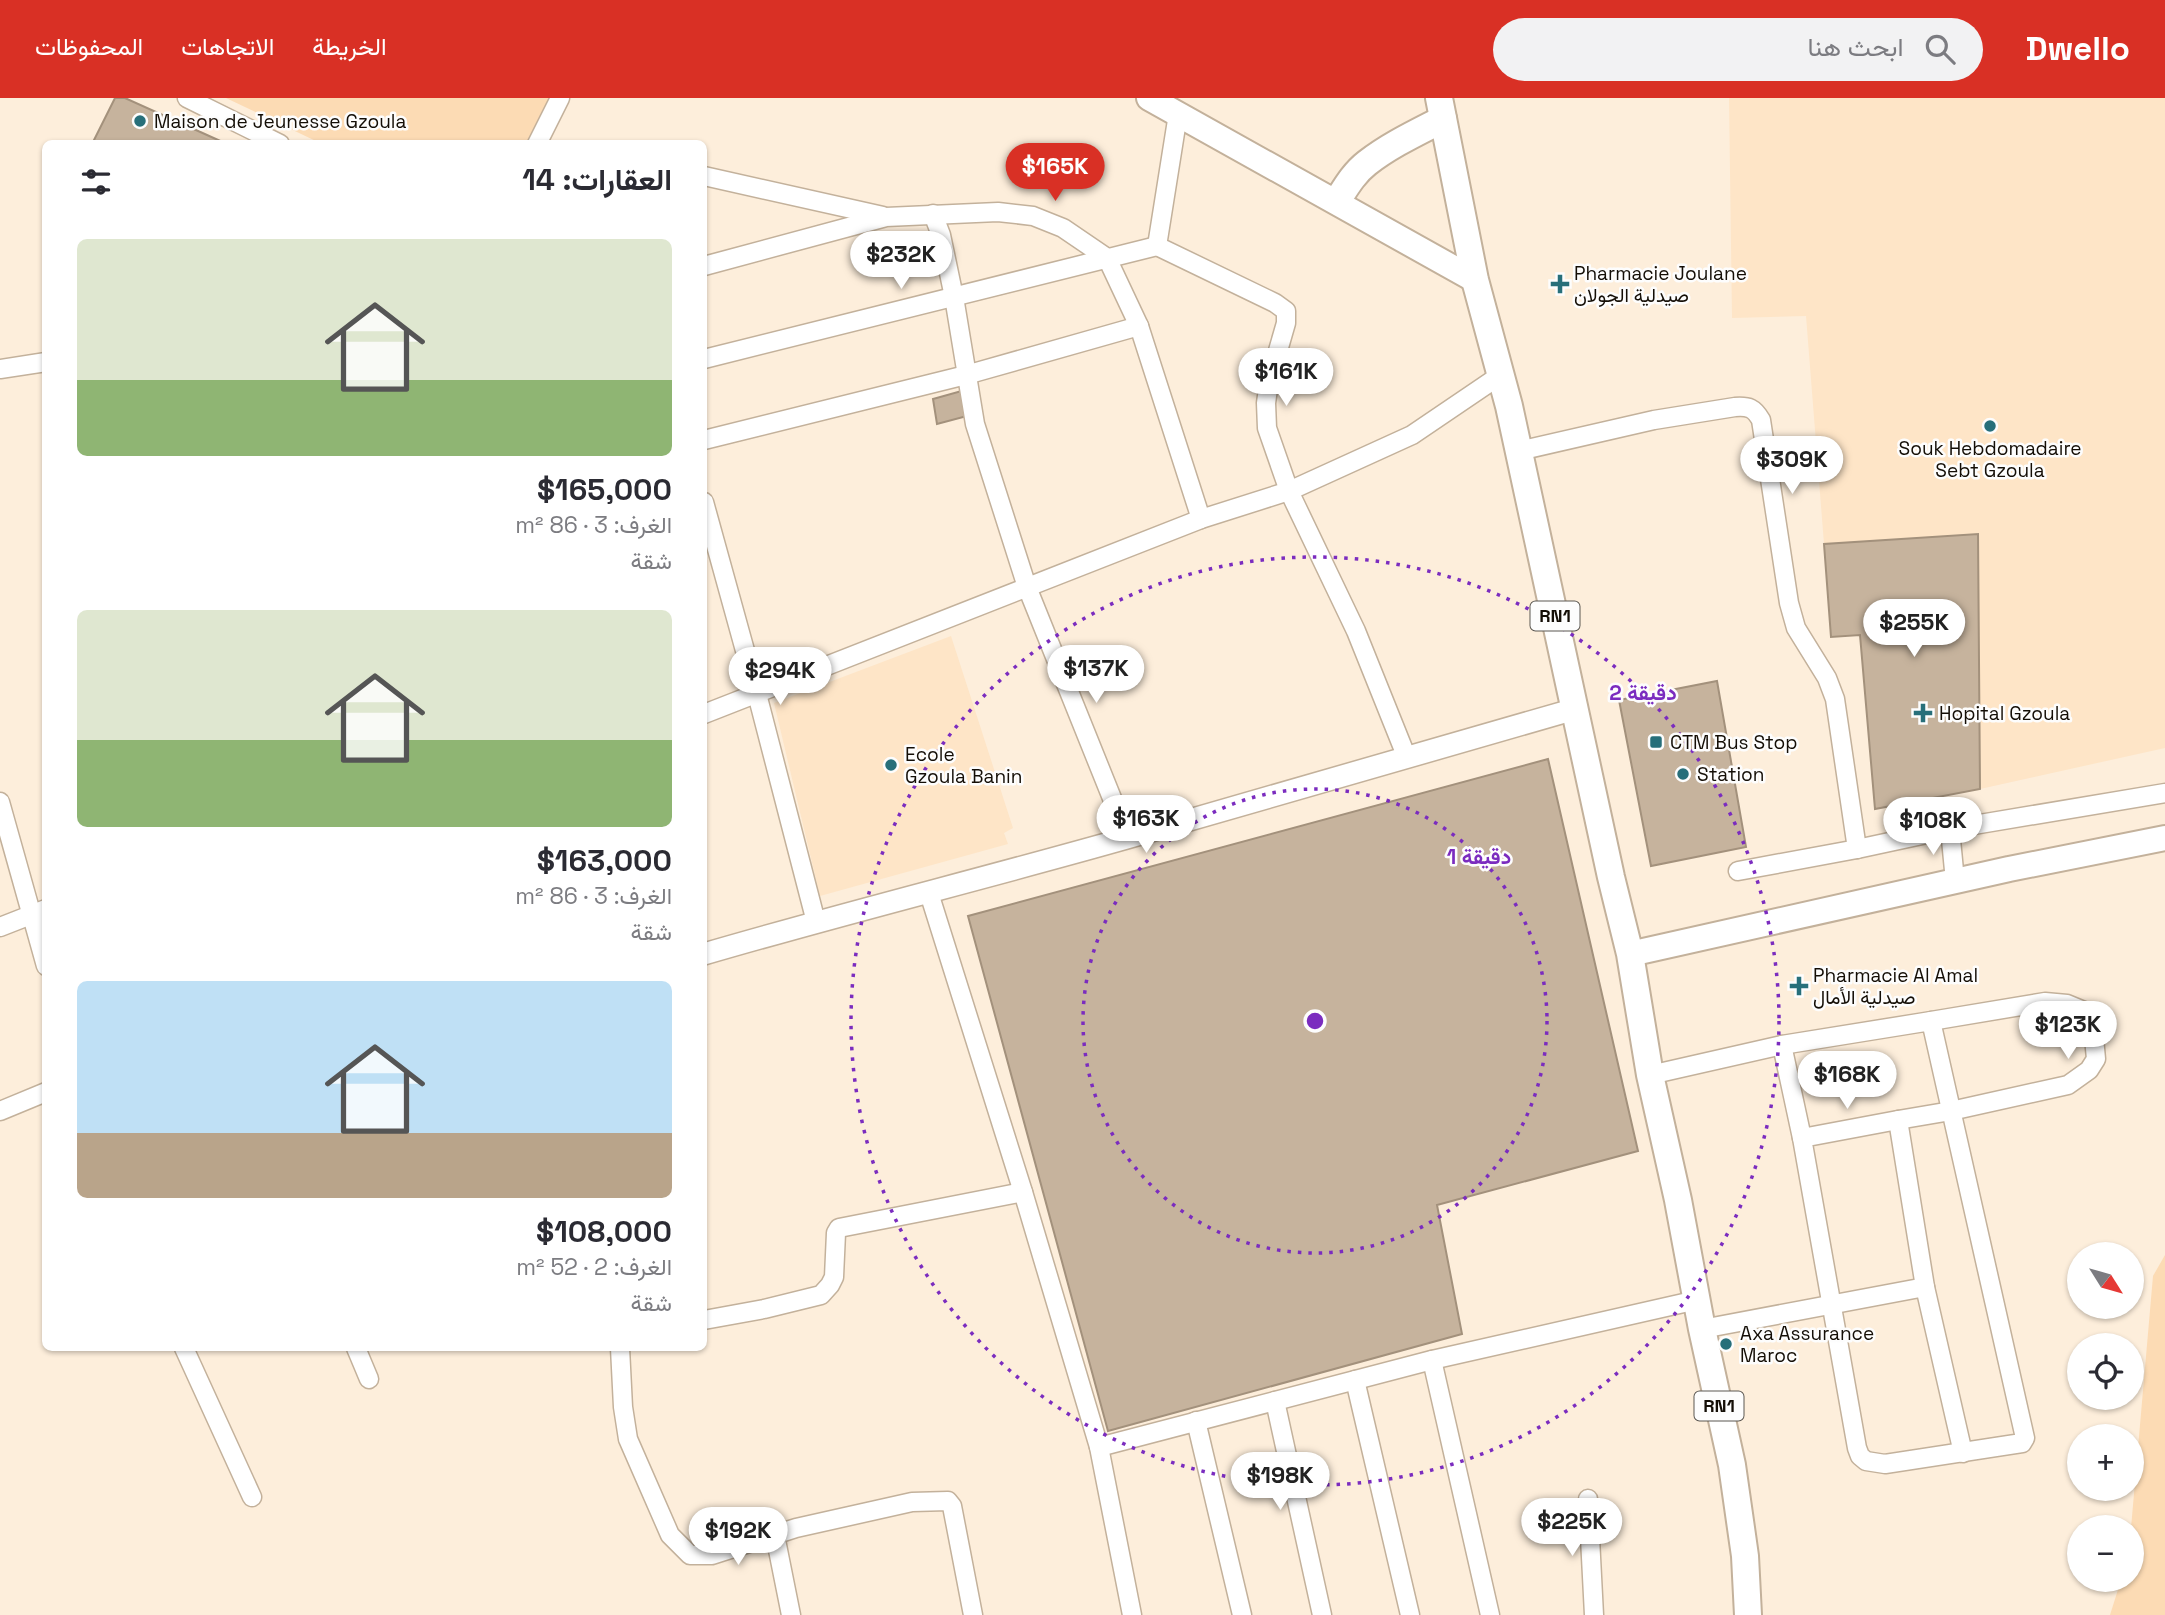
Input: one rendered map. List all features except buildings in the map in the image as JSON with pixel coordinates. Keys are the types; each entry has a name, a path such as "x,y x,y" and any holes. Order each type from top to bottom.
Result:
{"main road":[{"path":"1149,98 1475,280"},
{"path":"1337,201 1350,180 1366,163 1394,146 1441,108"},
{"name":"RN1","path":"1441,108 1475,280 1502,374 1630,954 1650,1075 1732,1465 1745,1556 1748,1615"},
{"path":"1630,954 1955,881 2165,838"}],"street":[{"path":"187,98 272,140"},
{"path":"540,140 560,98"},
{"path":"1157,246 1178,114"},
{"path":"707,177 886,217"},
{"path":"707,265 886,217 998,212 1033,216 1063,228 1107,258 1139,326 1200,519"},
{"path":"933,214 941,235 954,297 975,424 1027,587 1128,838"},
{"path":"707,358 1157,246 1275,303 1286,311 1286,323 1269,382 1266,402 1267,428 1289,491 1356,631 1407,758"},
{"path":"707,439 966,375 1139,326"},
{"path":"0,369 42,363"},
{"path":"707,713 1200,519 1289,491 1412,435 1502,374"},
{"path":"1519,451 1654,420 1735,407 1748,407 1755,411 1761,420 1796,628 1830,684 1835,699 1857,849"},
{"path":"707,513 816,922"},
{"path":"707,953 1128,838 1575,709"},
{"path":"1738,872 1950,829 2165,793"},
{"path":"0,802 38,911 42,938"},
{"path":"1950,829 1955,881"},
{"path":"929,893 1023,1192 1099,1447 1132,1615"},
{"path":"0,927 38,911"},
{"path":"1650,1075 1782,1045 2045,1002 2067,1004 2084,1012 2093,1027 2096,1059 2089,1070 2067,1085 1951,1111 1802,1138"},
{"path":"1782,1045 1802,1138 1860,1456 1866,1461 1885,1464 2022,1443 2025,1434 1931,1021"},
{"path":"0,1111 42,1094"},
{"path":"1898,1120 1925,1287 1963,1452"},
{"path":"707,1319 821,1295 834,1277 836,1233 839,1228 1023,1192"},
{"path":"1702,1329 1925,1287"},
{"path":"1099,1447 1432,1360 1697,1300"},
{"path":"185,1351 252,1497"},
{"path":"357,1351 369,1379"},
{"path":"620,1351 623,1408 628,1439 670,1535 690,1555 712,1555 775,1535 912,1502 948,1500 952,1506 973,1615"},
{"path":"1432,1360 1490,1615"},
{"path":"1355,1380 1410,1615"},
{"path":"1275,1401 1322,1615"},
{"path":"1196,1422 1242,1615"},
{"path":"1588,1499 1594,1615"},
{"path":"775,1535 791,1615"}],"shaded area":[{"path":"226,98 551,98 531,140 314,140"},
{"name":"Souk Hebdomadaire Sebt Gzoula","path":"1729,98 2165,98 2165,748 1980,789 1978,534 1824,544 1806,316 1732,318"},
{"name":"Ecole Gzoula Banin","path":"951,636 1013,828 1004,833 1008,844 820,896 774,703"},
{"path":"2165,1255 2165,1615 2110,1615 2117,1592 2144,1592 2144,1515 2132,1515 2133,1501 2144,1501 2144,1424 2140,1424 2141,1410 2144,1410 2153,1276"}],"place":[{"name":"Maison de Jeunesse Gzoula","path":"140,121"},
{"name":"Pharmacie Joulane صيدلية الجولان","path":"1560,284"},
{"name":"Souk Hebdomadaire Sebt Gzoula","path":"1990,426"},
{"name":"Hopital Gzoula","path":"1923,713"},
{"name":"CTM Bus Stop","path":"1656,742"},
{"name":"Ecole Gzoula Banin","path":"891,765"},
{"name":"Station","path":"1683,774"},
{"name":"Pharmacie Al Amal صيدلية الأمال","path":"1799,986"},
{"name":"Axa Assurance Maroc","path":"1726,1344"}]}
